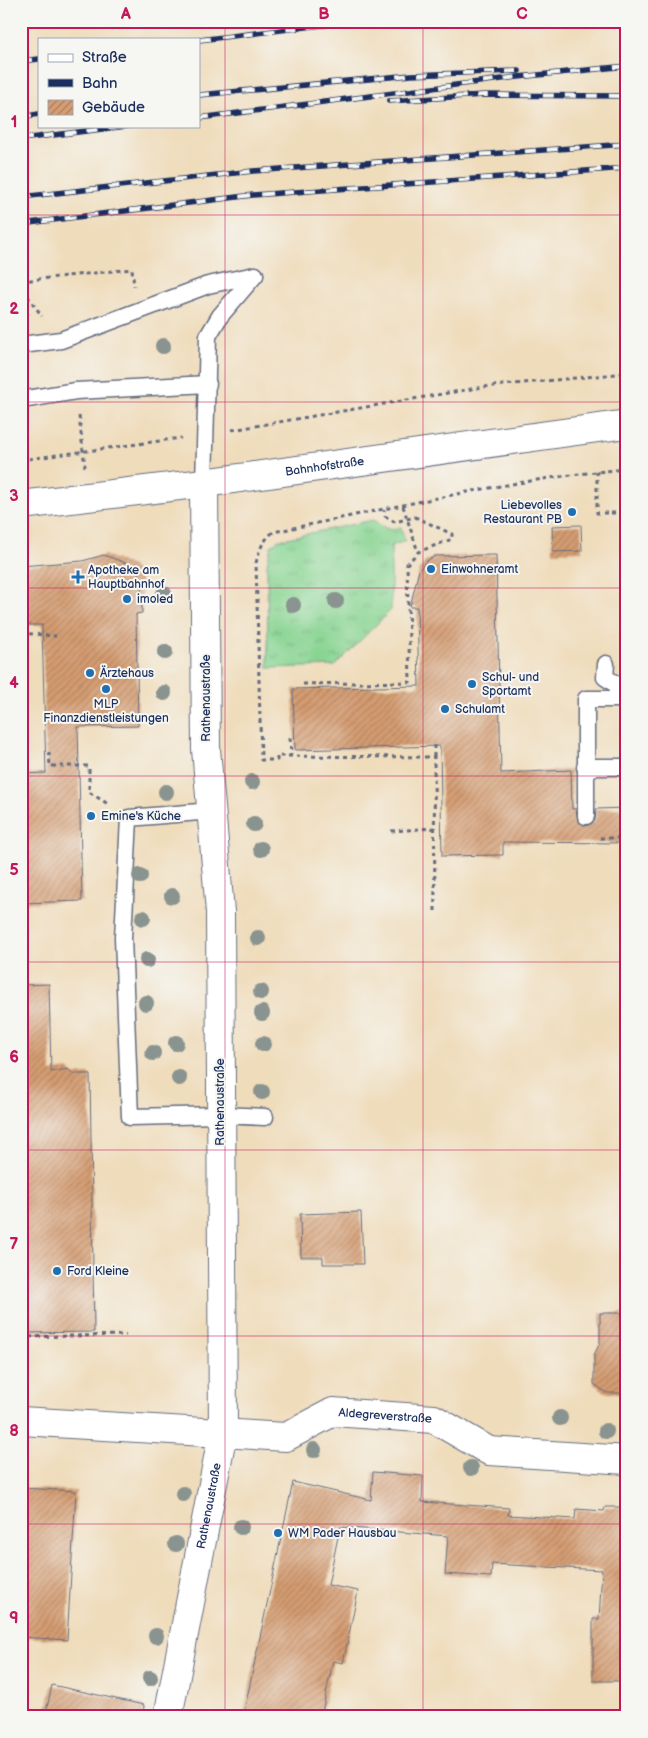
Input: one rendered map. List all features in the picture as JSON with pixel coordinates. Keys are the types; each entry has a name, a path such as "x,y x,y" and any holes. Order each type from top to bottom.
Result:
{"street":[{"name":"Bahnhofstraße","path":"21,504 204,483 627,424"},
{"name":"Rathenaustraße","path":"168,1717 223,1432 220,912 206,749 204,483"},
{"name":"Aldegreverstraße","path":"21,1421 223,1432 286,1438 333,1412 434,1419 489,1451 627,1460"}],"lane":[{"path":"21,345 61,340 208,285 255,275 220,316 208,336 207,434 204,483"},
{"path":"21,400 76,391 208,384"},
{"path":"606,664 605,677 617,685 627,685"},
{"path":"586,816 586,699 627,699"},
{"path":"585,767 627,767"},
{"path":"211,811 129,818 123,938 130,1117 265,1117"}],"path":[{"path":"21,257 26,294 43,316"},
{"path":"23,281 132,269 134,285"},
{"path":"21,460 207,434 483,387 627,373"},
{"path":"434,757 291,755 277,756 277,760 261,760 256,563 264,540 273,532 472,492 596,471 627,469"},
{"path":"596,471 597,514 627,513"},
{"path":"403,506 418,552"},
{"path":"303,684 410,682 408,564 418,552 452,539 452,534 415,517 395,522 385,516 384,510"},
{"path":"21,633 56,636"},
{"path":"290,738 291,755"},
{"path":"434,744 435,911"},
{"path":"49,752 50,766 89,766 89,792 129,818"},
{"path":"391,831 435,828"},
{"path":"21,1336 126,1336"}],"green space":[{"path":"373,520 387,529 401,528 405,541 391,546 391,610 335,666 268,668 267,564 271,546 278,540"}],"building":[{"path":"581,525 582,551 553,552 552,526"},
{"path":"104,555 131,565 138,573 141,583 142,613 136,614 138,726 78,727 82,901 21,903 21,774 46,773 42,625 21,625 21,566 82,561"},
{"path":"496,555 501,773 571,770 572,809 576,809 578,821 586,826 591,824 595,821 596,809 627,808 627,843 503,842 503,855 442,856 440,746 295,750 293,689 419,686 417,607 410,607 419,570 425,562 435,556"},
{"path":"49,984 51,1072 68,1069 73,1074 90,1074 94,1332 21,1333 21,985"},
{"path":"361,1212 363,1264 323,1264 323,1257 301,1257 300,1214"},
{"path":"600,1313 627,1313 627,1393 607,1393 594,1384 594,1355 600,1343"},
{"path":"373,1472 423,1476 422,1502 509,1508 508,1515 575,1519 576,1509 604,1511 605,1507 627,1507 627,1681 593,1681 593,1619 599,1619 602,1570 492,1564 491,1577 445,1574 448,1536 340,1527 328,1585 358,1591 343,1663 333,1661 321,1717 243,1717 293,1482 371,1500"},
{"path":"21,1488 76,1491 67,1640 21,1637"},
{"path":"52,1685 144,1705 143,1717 45,1717"}],"railway":[{"path":"200,40 356,21"},
{"path":"21,61 38,59"},
{"path":"200,118 518,77 627,66"},
{"path":"200,95 411,75 519,71"},
{"path":"389,101 484,95 627,96"},
{"path":"21,117 38,114"},
{"path":"21,139 111,128"},
{"path":"21,197 253,171 627,144"},
{"path":"21,224 253,195 627,168"}],"place":[{"name":"Liebevolles Restaurant PB","path":"572,512"},
{"name":"Einwohneramt","path":"431,569"},
{"name":"Apotheke am Hauptbahnhof","path":"78,577"},
{"name":"imoled","path":"127,599"},
{"name":"Ärztehaus","path":"90,673"},
{"name":"Schul- und Sportamt","path":"472,684"},
{"name":"MLP Finanzdienstleistungen","path":"106,689"},
{"name":"Schulamt","path":"445,709"},
{"name":"Emine's Küche","path":"91,816"},
{"name":"Ford Kleine","path":"57,1271"},
{"name":"WM Pader Hausbau","path":"278,1533"}]}
